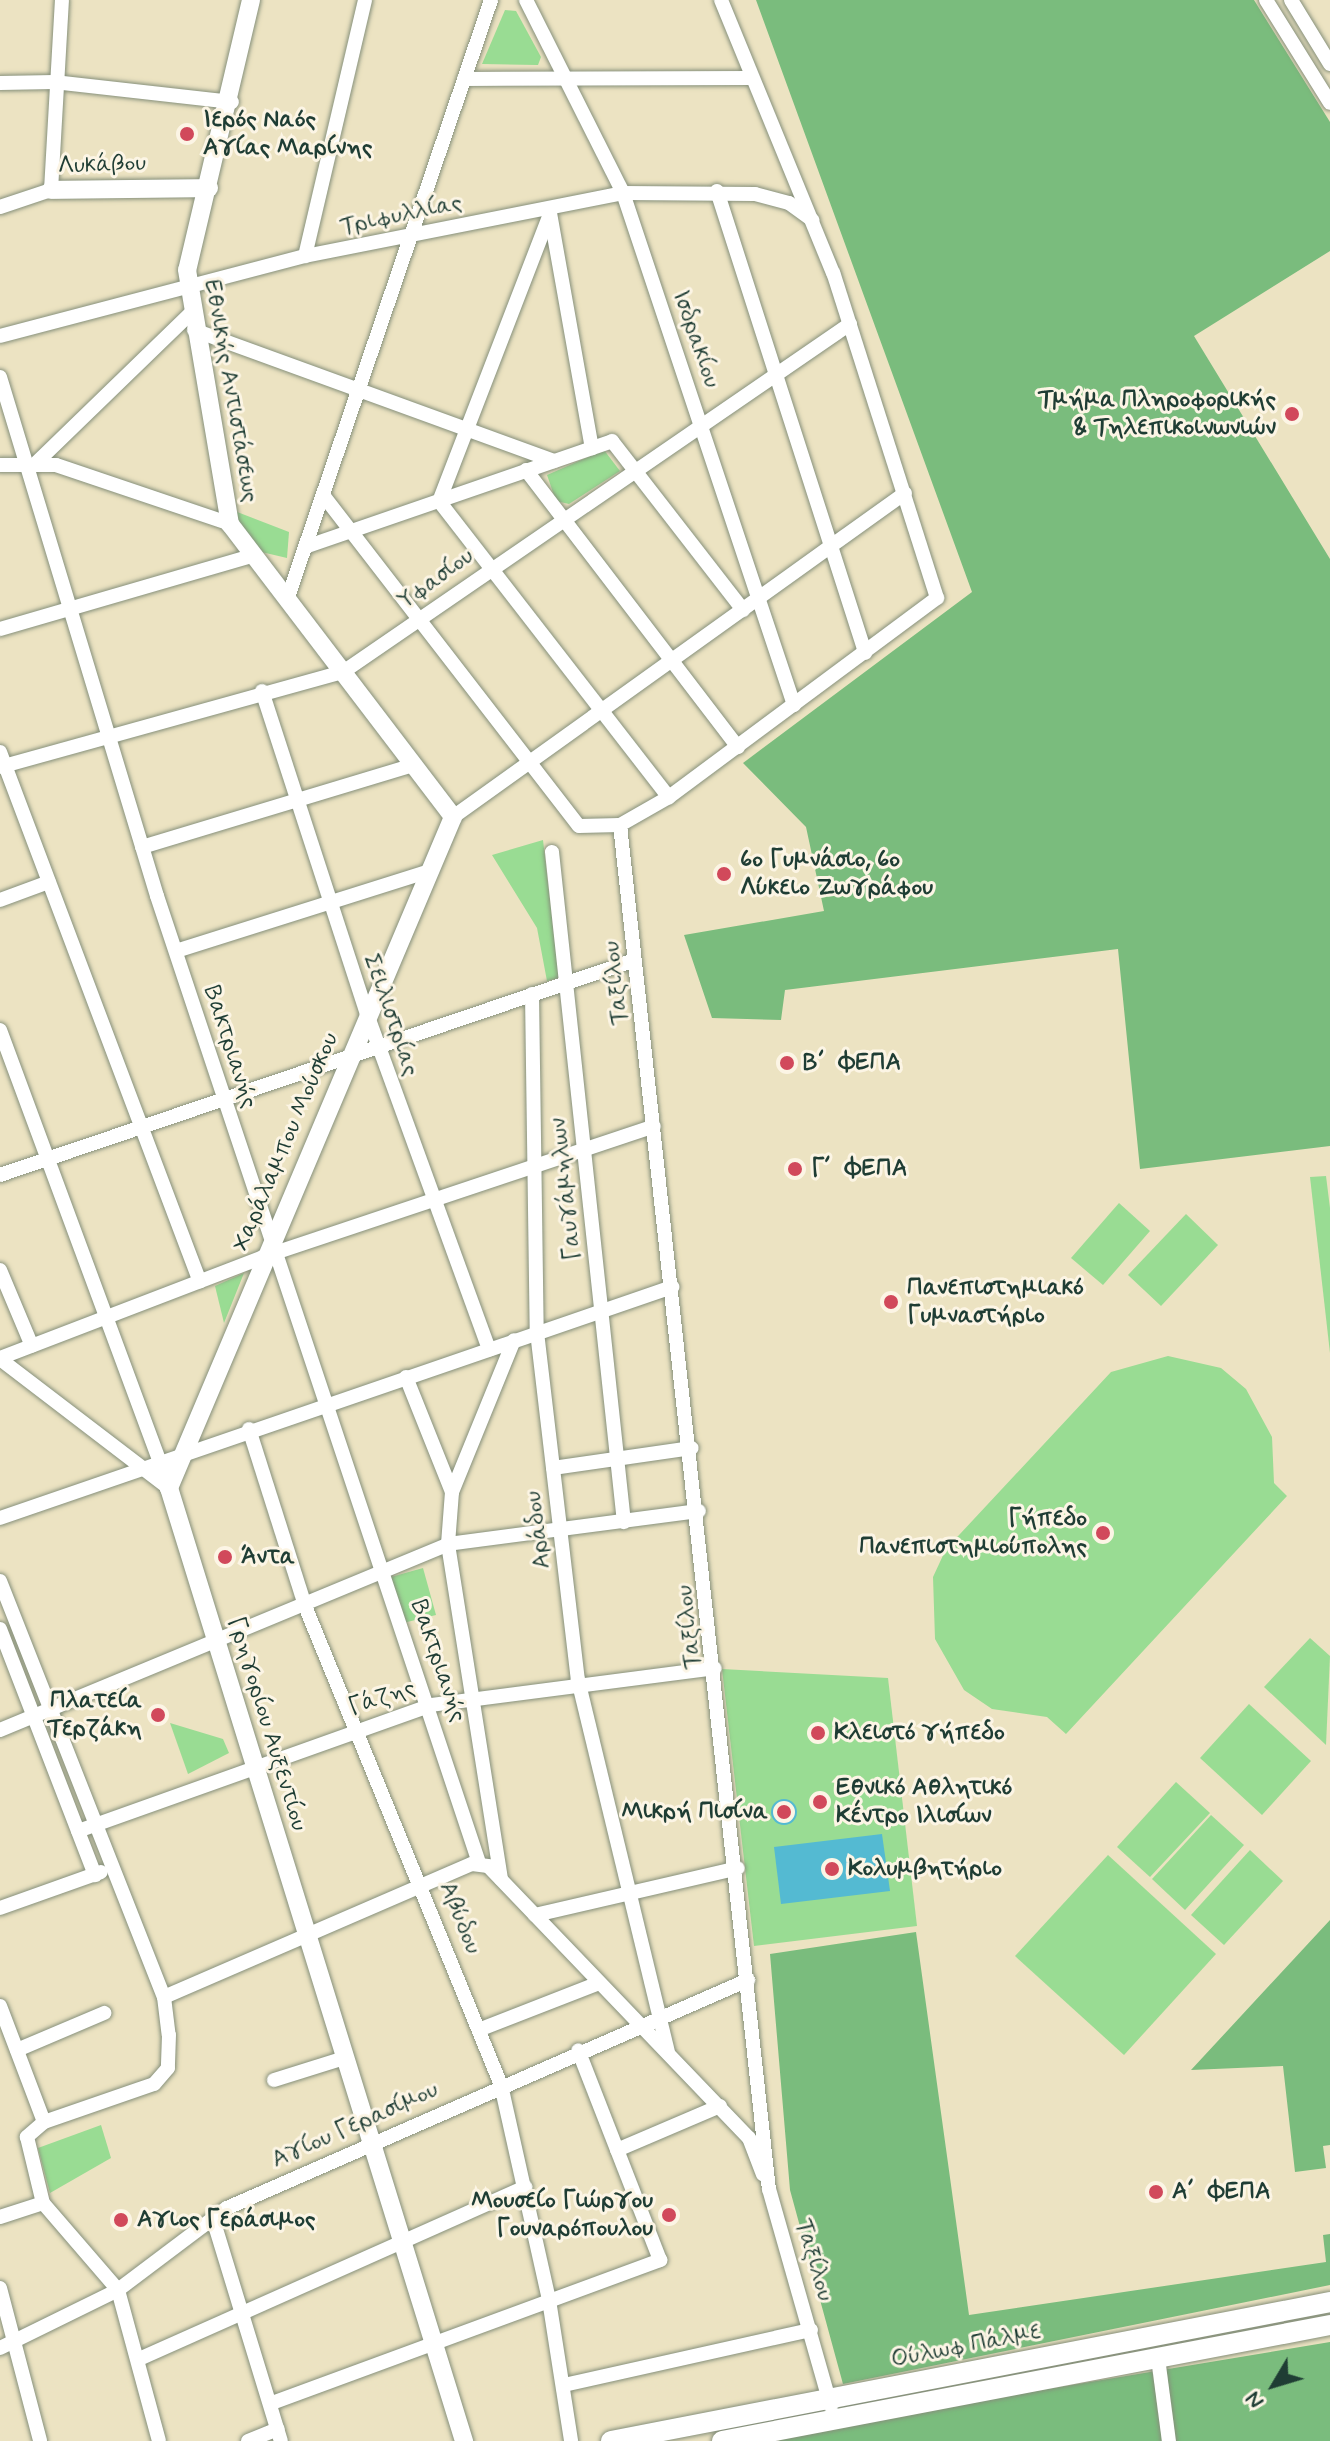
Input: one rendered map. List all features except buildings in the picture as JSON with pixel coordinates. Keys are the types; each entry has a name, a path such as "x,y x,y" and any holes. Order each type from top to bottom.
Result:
{"main road":[{"name":"Ούλωφ Πάλμε","path":"722,2441 832,2408 1330,2302"},
{"name":"Ούλωφ Πάλμε","path":"611,2441 1158,2358 1330,2325"}],"street":[{"path":"51,190 54,82 62,0"},
{"name":"Εθνικής Αντιστάσεως","path":"251,0 232,102 187,288 230,524 453,817"},
{"path":"305,256 365,0"},
{"path":"287,600 491,0"},
{"name":"Ισδρακίου","path":"526,0 568,78 623,193 794,705"},
{"path":"323,495 579,826 620,825 669,797 937,598 850,324 812,220 721,0"},
{"path":"1266,0 1330,103"},
{"path":"1291,0 1330,64"},
{"path":"464,79 752,78"},
{"path":"0,83 54,82 232,102"},
{"name":"Λυκάβου","path":"0,207 51,190 209,188"},
{"path":"717,191 865,653"},
{"name":"Τριφυλλίας","path":"0,336 305,256 623,193 717,191 789,203 812,220"},
{"path":"439,501 549,210"},
{"path":"549,210 592,448"},
{"path":"31,465 192,322 359,390 554,461"},
{"name":"Υφασίου","path":"2,761 343,672 561,517 703,426 850,324"},
{"name":"Βακτριανής","path":"0,377 31,465 69,611 269,1250 431,1705 475,1864"},
{"path":"305,547 612,441 743,610"},
{"path":"0,465 56,465 230,524"},
{"path":"526,470 738,747"},
{"path":"453,817 905,493"},
{"path":"439,501 669,797"},
{"path":"0,629 252,556"},
{"name":"Σειλιστρίας","path":"262,691 367,1014 432,1200 489,1349"},
{"path":"2,761 200,1282"},
{"path":"142,847 414,765"},
{"name":"Χαράλαμπου Μούσκου","path":"169,1488 171,1455 269,1250 349,1055 453,817"},
{"name":"Ταξίλου","path":"620,825 738,1868 769,2189 832,2408"},
{"name":"Γαυγάμηλων","path":"552,852 624,1522"},
{"path":"176,951 427,872"},
{"path":"0,900 49,882"},
{"path":"0,1175 139,1123 635,960"},
{"name":"Αράδου","path":"532,994 532,1166 537,1332 579,1685 668,2051"},
{"path":"0,1030 112,1317 171,1455"},
{"path":"0,1359 200,1282 269,1250 654,1126"},
{"path":"0,1270 32,1346"},
{"path":"0,1518 171,1455 672,1287"},
{"path":"501,1879 478,1697 448,1544 452,1492 514,1340"},
{"path":"0,1359 169,1488"},
{"path":"406,1377 452,1492"},
{"name":"Αβύδου","path":"249,1429 305,1606 353,1730 423,1886 501,2085 549,2300 571,2441"},
{"path":"553,1468 692,1448"},
{"name":"Γρηγορίου Αυξεντίου","path":"169,1488 464,2441"},
{"path":"0,1730 385,1574 448,1544 560,1532 699,1511"},
{"path":"0,1581 164,1997 168,2068 125,2099 44,2122 27,2137 43,2203 118,2290 159,2441"},
{"path":"0,1629 95,1875"},
{"name":"Γάζης","path":"78,1831 353,1730 431,1705 715,1668"},
{"path":"164,1997 475,1864 501,1879 749,2138 769,2189"},
{"path":"0,1908 113,1868"},
{"path":"535,1915 738,1868"},
{"name":"Αγίου Γερασίμου","path":"0,2348 118,2290 213,2219 370,2141 748,1980"},
{"path":"481,2029 599,1983"},
{"path":"0,2006 44,2122"},
{"path":"17,2050 104,2013"},
{"path":"272,2403 660,2260 578,2050"},
{"path":"274,2080 344,2058"},
{"path":"617,2150 720,2106"},
{"path":"139,2359 525,2187"},
{"path":"0,2217 43,2203"},
{"path":"213,2219 280,2435 248,2441"},
{"path":"0,2288 40,2441"},
{"path":"564,2385 811,2330"},
{"path":"1158,2358 1169,2441"}],"green space":[{"path":"756,0 1254,0 1330,122 1330,251 1194,336 1330,559 1330,1146 1140,1169 1118,949 785,990 781,1020 712,1018 684,935 824,911 806,827 743,763 972,592"},
{"path":"505,10 516,11 541,57 538,65 482,64"},
{"path":"604,450 620,471 569,504 556,501 547,475"},
{"path":"232,510 289,532 287,558 236,546"},
{"path":"543,840 559,978 547,981 537,928 492,855"},
{"path":"1326,1176 1330,1208 1330,1353 1310,1177"},
{"path":"1119,1203 1150,1231 1103,1285 1071,1258"},
{"path":"1186,1214 1218,1245 1161,1306 1128,1275"},
{"path":"244,1273 224,1323 215,1286"},
{"path":"1168,1356 1221,1368 1246,1389 1272,1437 1274,1483 1287,1496 1066,1734 1047,1717 992,1709 964,1690 935,1639 933,1577 946,1549 1111,1372"},
{"path":"423,1568 436,1615 403,1623 391,1577"},
{"path":"1310,1638 1330,1656 1326,1745 1264,1687"},
{"name":"Εθνικό Αθλητικό Κέντρο Ιλισίων","path":"722,1669 888,1678 917,1926 754,1946"},
{"path":"1249,1704 1311,1761 1262,1815 1200,1758"},
{"path":"170,1723 223,1739 229,1753 188,1774"},
{"path":"1176,1782 1210,1813 1150,1877 1117,1847"},
{"path":"1211,1815 1244,1845 1185,1910 1152,1879"},
{"path":"1250,1850 1283,1881 1224,1945 1191,1915"},
{"path":"1108,1855 1216,1954 1124,2055 1015,1956"},
{"path":"1330,1920 1330,2145 1323,2146 1326,2168 1295,2172 1283,2066 1191,2070"},
{"path":"916,1932 969,2315 1326,2262 1323,2235 1330,2234 1330,2285 843,2384 790,2190 770,1954"},
{"path":"101,2125 111,2158 50,2193 38,2148"},
{"path":"1330,2342 1330,2441 779,2441 778,2434"}],"water":[{"name":"Μικρή Πισίνα","path":"784,1799 793,1803 797,1812 793,1821 784,1825 775,1821 771,1812 775,1803"},
{"name":"Κολυμβητήριο","path":"882,1834 890,1891 781,1904 774,1847"}],"place":[{"name":"Ιερός Ναός Αγίας Μαρίνης","path":"187,134"},
{"name":"Τμήμα Πληροφορικής & Τηλεπικοινωνιών","path":"1292,414"},
{"name":"6ο Γυμνάσιο, 6ο Λύκειο Ζωγράφου","path":"724,874"},
{"name":"Β΄ ΦΕΠΑ","path":"787,1063"},
{"name":"Γ΄ ΦΕΠΑ","path":"795,1169"},
{"name":"Πανεπιστημιακό Γυμναστήριο","path":"891,1302"},
{"name":"Γήπεδο Πανεπιστημιούπολης","path":"1103,1533"},
{"name":"Άντα","path":"225,1557"},
{"name":"Πλατεία Τερζάκη","path":"158,1715"},
{"name":"Κλειστό γήπεδο","path":"818,1733"},
{"name":"Εθνικό Αθλητικό Κέντρο Ιλισίων","path":"820,1802"},
{"name":"Μικρή Πισίνα","path":"784,1812"},
{"name":"Κολυμβητήριο","path":"832,1869"},
{"name":"Α΄ ΦΕΠΑ","path":"1156,2192"},
{"name":"Μουσείο Γιώργου Γουναρόπουλου","path":"669,2215"},
{"name":"Αγιος Γεράσιμος","path":"121,2220"}]}
